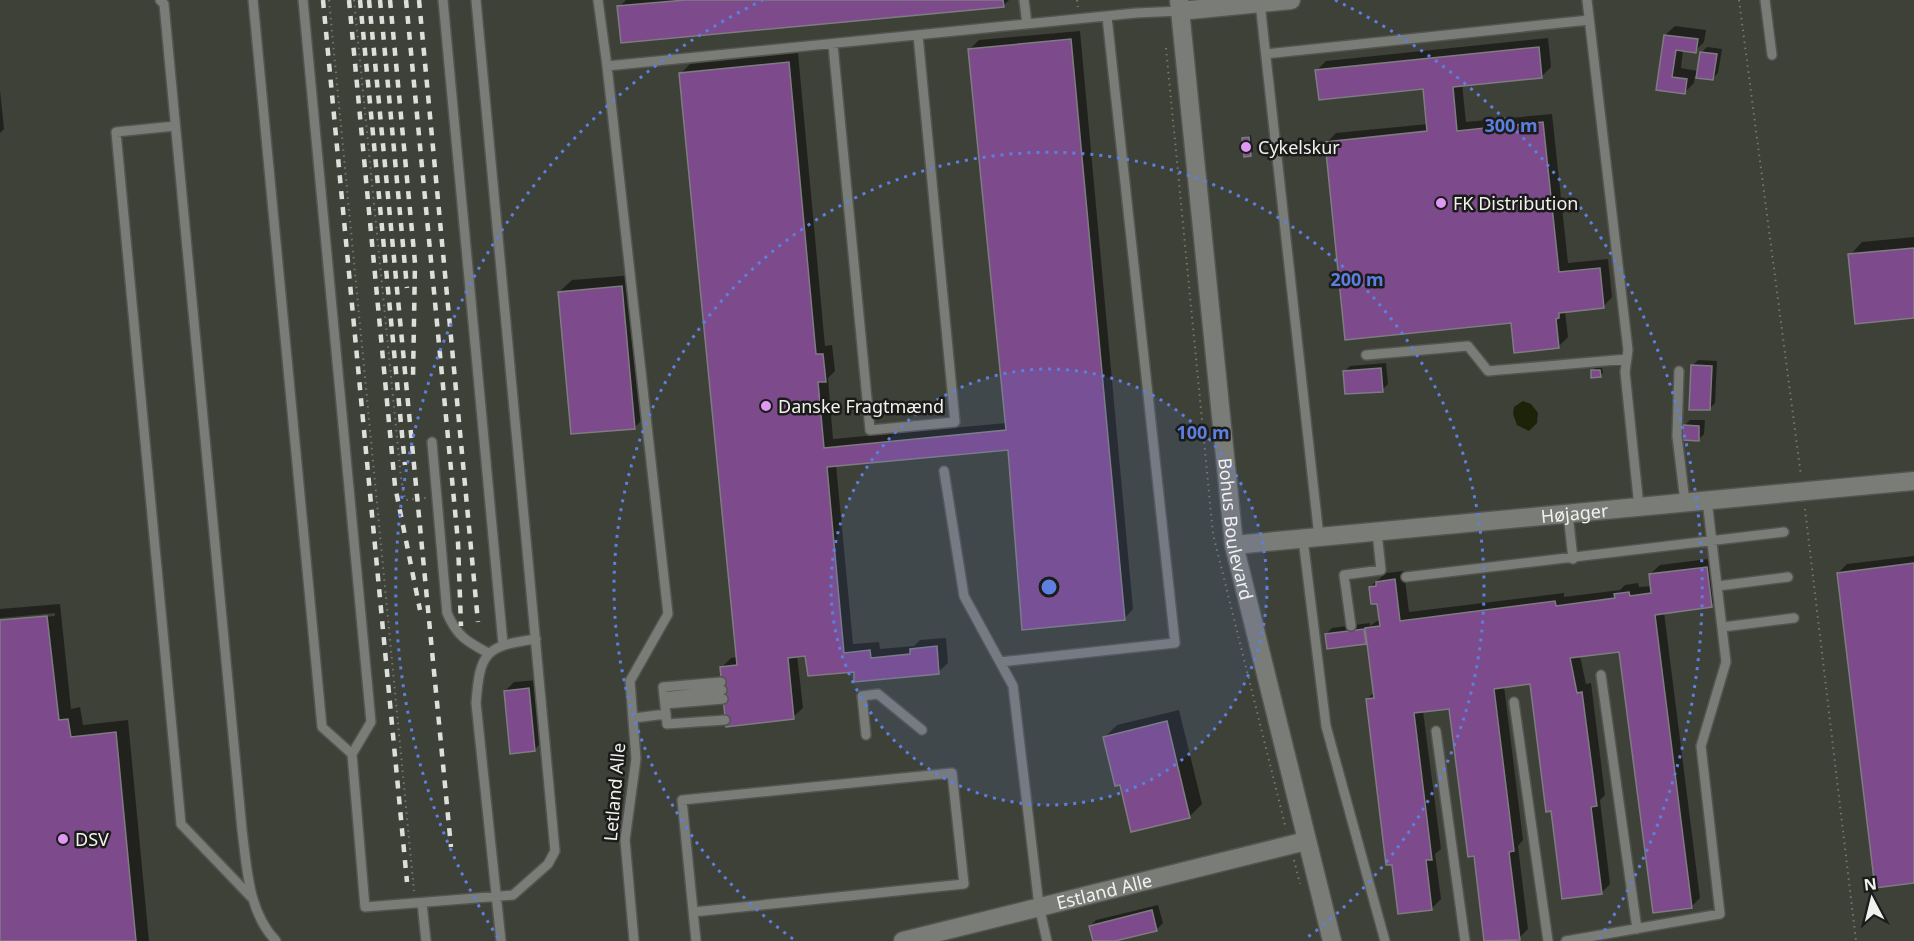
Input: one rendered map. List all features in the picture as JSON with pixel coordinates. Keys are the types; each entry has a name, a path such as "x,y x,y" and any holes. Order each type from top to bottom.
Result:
{"street":[{"path":"1179,6 1290,0"},
{"name":"Bohus Boulevard","path":"1179,6 1234,545 1332,941"},
{"name":"Højager","path":"1234,545 1914,481"},
{"name":"Estland Alle","path":"903,941 1306,841"}],"lane":[{"path":"160,0 164,4 242,830 251,897"},
{"path":"253,0 322,727 352,754"},
{"path":"303,0 371,722 352,754 365,907 513,895 548,864 555,851 476,0"},
{"path":"443,0 503,644"},
{"path":"598,0 607,66 1107,17 1179,6"},
{"path":"1024,0 1027,24"},
{"path":"1587,0 1628,350 1625,372 1639,507"},
{"path":"1765,0 1772,55"},
{"path":"1260,3 1311,538 1326,726 1385,941"},
{"path":"1000,662 1175,643 1107,17"},
{"path":"1266,54 1589,20"},
{"path":"833,45 870,430 955,422 918,35"},
{"name":"Letland Alle","path":"607,66 668,614 630,681 636,759 625,840 634,941"},
{"path":"175,126 116,132 181,824 251,897 269,934 276,941"},
{"path":"1366,355 1468,346 1488,371 1627,359"},
{"path":"1679,371 1677,436 1685,502"},
{"path":"432,442 447,613 455,631 467,642 488,653"},
{"path":"944,471 964,597 1013,686 1039,906 1047,941"},
{"path":"1566,941 1720,914 1701,746 1726,662 1707,500"},
{"path":"1568,514 1573,559"},
{"path":"1351,626 1344,575 1381,570 1377,532"},
{"path":"1406,577 1573,559 1784,532"},
{"path":"1718,586 1788,577"},
{"path":"1723,627 1794,618"},
{"path":"501,941 476,703 478,673 488,653 503,644 536,639"},
{"path":"1601,675 1637,929"},
{"path":"634,718 665,705 722,690 663,687 665,705 667,724 725,720"},
{"path":"866,735 862,696 878,694 922,730"},
{"path":"1514,702 1548,941"},
{"path":"1436,731 1465,941"},
{"path":"693,912 964,884 952,773 682,800 693,912 696,941"},
{"path":"418,903 426,941"}],"path":[{"path":"329,0 418,903"},
{"path":"354,0 401,478 405,500 436,497"},
{"path":"1739,0 1803,491 1856,941"}],"shaded area":[{"path":"0,0 1914,0 1914,941 0,941"},
{"path":"1523,401 1531,404 1538,413 1537,423 1529,431 1517,425 1513,414 1514,407"}],"building":[{"path":"685,0 1003,0 1004,7 621,43 617,6"},
{"path":"1664,35 1698,39 1696,53 1676,50 1672,77 1687,79 1685,94 1656,90"},
{"name":"Danske Fragtmænd","path":"1071,39 1125,620 1022,630 1008,450 827,467 844,653 870,650 871,658 910,654 910,649 937,646 939,674 854,682 854,672 808,676 805,656 788,658 794,719 726,727 720,667 737,665 679,73 789,62 816,354 823,354 826,382 818,382 824,448 1006,430 968,49"},
{"name":"FK Distribution","path":"1539,47 1542,78 1453,87 1457,131 1543,122 1559,272 1600,268 1604,308 1559,313 1559,318 1556,319 1559,348 1514,353 1511,323 1345,340 1325,142 1427,131 1423,89 1319,100 1315,70"},
{"path":"1700,52 1717,54 1713,80 1696,78"},
{"name":"Cykelskur","path":"1249,137 1251,156 1244,157 1242,138"},
{"path":"1914,248 1914,318 1855,324 1848,254"},
{"path":"622,286 635,429 571,434 558,292"},
{"path":"1691,365 1712,366 1710,410 1689,410"},
{"path":"1381,368 1383,392 1345,394 1343,371"},
{"path":"1591,370 1600,370 1601,377 1591,378"},
{"path":"1683,425 1699,426 1699,441 1682,440"},
{"path":"1914,563 1914,883 1875,888 1837,573"},
{"path":"1707,567 1712,607 1655,615 1692,908 1653,913 1619,652 1570,658 1577,693 1582,692 1597,806 1591,807 1602,894 1562,899 1551,811 1546,812 1530,684 1494,689 1514,851 1509,852 1520,940 1484,941 1474,856 1468,857 1449,709 1414,713 1432,860 1426,860 1432,910 1398,914 1392,865 1386,865 1366,699 1374,698 1365,628 1380,626 1377,604 1371,604 1369,587 1376,586 1376,582 1395,579 1400,621 1555,601 1556,606 1615,598 1614,594 1629,592 1630,596 1651,593 1649,574"},
{"name":"DSV","path":"47,616 59,720 68,719 71,737 116,732 136,941 0,941 0,620"},
{"path":"1364,629 1366,644 1327,649 1325,634"},
{"path":"529,688 535,751 510,754 504,691"},
{"path":"1167,721 1190,818 1131,832 1120,785 1115,786 1103,737"},
{"path":"1152,910 1157,931 1115,941 1093,941 1089,926"}],"railway":[{"path":"323,0 407,882"},
{"path":"349,0 395,486 420,610"},
{"path":"360,0 405,465"},
{"path":"369,0 451,847"},
{"path":"380,0 407,288"},
{"path":"390,0 415,263 413,378"},
{"path":"406,0 458,542 461,626"},
{"path":"419,0 478,622"}],"place":[{"name":"Cykelskur","path":"1246,147"},
{"name":"FK Distribution","path":"1441,203"},
{"name":"Danske Fragtmænd","path":"766,406"},
{"name":"DSV","path":"63,839"}]}
